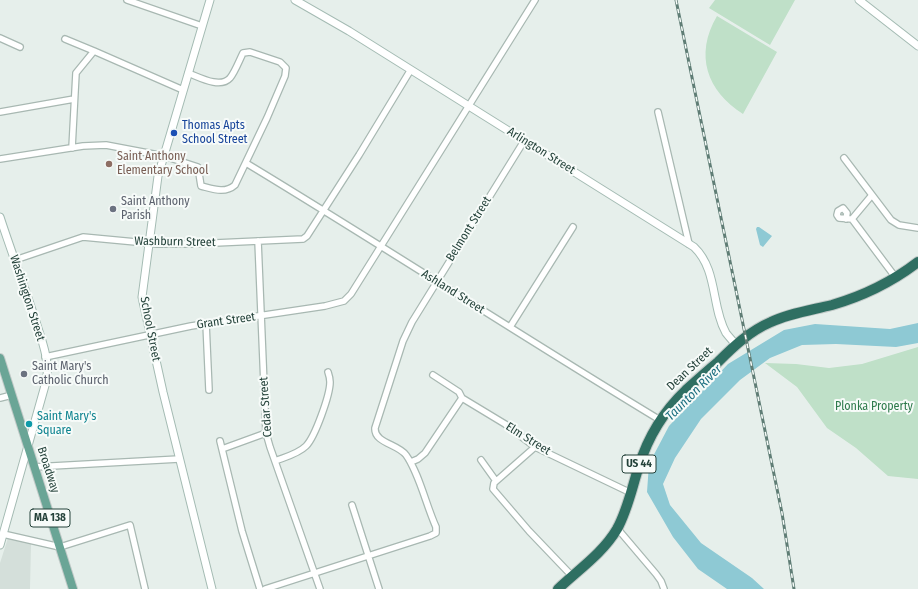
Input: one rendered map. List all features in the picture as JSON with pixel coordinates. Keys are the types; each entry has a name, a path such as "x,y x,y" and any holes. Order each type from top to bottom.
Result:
{"highway":[{"name":"Dean Street","path":"561,587 602,548 617,528 624,515 639,465 650,438 670,406 736,345 751,333 770,322 850,299 875,289 896,278 918,262"}],"main road":[{"name":"Broadway","path":"0,358 73,589"}],"street":[{"path":"127,0 202,26"},
{"name":"School Street","path":"210,0 157,180 142,297 179,459 212,589"},
{"name":"Arlington Street","path":"295,0 349,31 689,244 700,254 710,270 724,328 736,345"},
{"name":"Grant Street","path":"45,356 206,323 325,306 344,301 351,294 535,0"},
{"path":"859,0 918,46"},
{"path":"0,38 20,47"},
{"path":"65,39 183,90"},
{"path":"72,148 76,73 94,51"},
{"path":"0,159 88,145 106,146 164,156 198,167 201,186 220,191 229,190 235,185 246,163 285,76 286,68 280,62 246,52 243,53 230,78 225,82 215,82 188,73"},
{"path":"324,210 410,70"},
{"path":"0,112 74,99"},
{"path":"658,112 689,244"},
{"name":"Belmont Street","path":"411,462 396,446 377,437 374,431 403,341 412,322 436,282 524,141"},
{"path":"844,158 891,220 899,225 918,228"},
{"name":"Ashland Street","path":"246,163 324,210 380,247 660,420"},
{"path":"872,195 849,219 896,278"},
{"name":"Washburn Street","path":"15,260 82,237 148,244 303,239 307,236 324,210"},
{"name":"Washington Street","path":"0,217 38,329 45,356"},
{"path":"510,327 573,227"},
{"name":"Cedar Street","path":"258,241 266,433 320,589"},
{"path":"206,323 209,390"},
{"path":"0,545 47,380 45,356"},
{"path":"275,461 301,450 314,435 329,390 330,380 328,372"},
{"name":"Elm Street","path":"433,374 459,392 462,398 505,424 535,447 631,493"},
{"path":"0,398 12,395"},
{"path":"269,588 436,533 436,527 411,462 418,459 425,453 462,398"},
{"path":"222,449 266,433"},
{"path":"220,441 242,531 260,589"},
{"path":"535,447 496,481 493,486 495,492 572,576"},
{"path":"34,467 179,459"},
{"path":"481,460 496,481"},
{"path":"352,505 380,589"},
{"path":"3,534 60,547 130,525 146,589"},
{"path":"617,528 656,574 664,589"}],"shaded area":[{"path":"8,538 31,544 30,589 0,589 0,563"}],"green space":[{"path":"715,0 795,0 770,45 709,8"},
{"path":"717,16 777,52 743,114 731,105 721,94 713,83 708,71 706,45 710,30"},
{"name":"Plonka Property","path":"918,347 918,479 888,476 856,448 827,428 797,387 765,363 796,364 829,368 862,364"}],"water":[{"path":"757,227 772,236 763,247 760,245 756,229"},
{"path":"918,323 918,343 896,347 836,344 802,345 770,358 740,380 701,419 675,458 663,484 670,505 701,543 752,578 764,589 727,589 698,569 673,537 647,492 649,464 669,426 728,364 784,330 815,324 890,329"}],"railway":[{"path":"676,0 782,513 794,589"}],"place":[{"name":"Thomas Apts School Street","path":"174,133"},
{"name":"Saint Anthony Elementary School","path":"109,164"},
{"name":"Saint Anthony Parish","path":"113,209"},
{"name":"Saint Mary's Catholic Church","path":"24,374"},
{"name":"Saint Mary's Square","path":"29,424"}],"water label":[{"name":"Taunton River","path":"694,393"}]}
